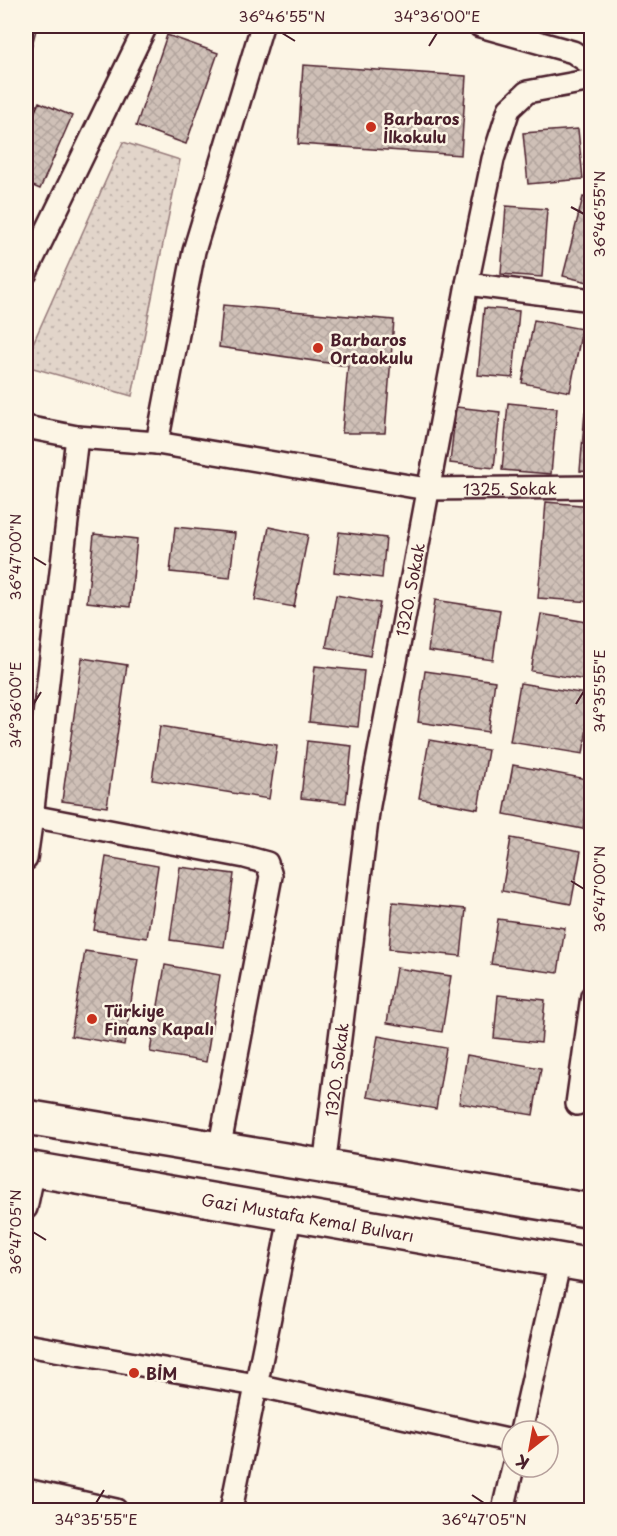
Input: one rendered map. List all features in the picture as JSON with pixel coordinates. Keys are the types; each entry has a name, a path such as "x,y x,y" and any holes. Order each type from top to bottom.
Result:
{"highway":[{"path":"26,1117 591,1211"},
{"name":"Gazi Mustafa Kemal Bulvarı","path":"30,1169 576,1264"}],"street":[{"path":"26,273 146,26"},
{"path":"157,443 194,251 262,26"},
{"path":"480,26 573,52 591,65"},
{"name":"1320. Sokak","path":"324,1167 369,805 427,489 494,159 508,110 527,92 591,80"},
{"path":"467,284 591,300"},
{"name":"1325. Sokak","path":"26,427 77,437 157,443 427,489 591,487"},
{"path":"26,859 29,816 77,437"},
{"path":"29,816 267,863 271,876 219,1149"},
{"path":"577,1104 591,996"},
{"path":"26,1208 30,1169"},
{"path":"231,1510 291,1213"},
{"path":"525,1419 576,1264"},
{"path":"26,1345 256,1385 500,1438"},
{"path":"503,1510 510,1479"},
{"path":"26,1490 116,1510"}],"shaded area":[{"path":"123,142 180,160 132,396 26,366 26,359"}],"building":[{"path":"26,26 37,26 26,68"},
{"path":"167,35 218,53 186,144 136,126"},
{"path":"303,65 466,76 461,155 298,144"},
{"path":"39,102 72,116 40,189 26,183 26,133"},
{"path":"578,129 583,179 528,184 523,133"},
{"path":"583,197 592,199 592,283 563,276"},
{"path":"506,206 547,209 542,277 501,274"},
{"path":"223,305 394,320 385,433 342,433 348,366 219,347"},
{"path":"484,308 519,311 513,378 478,375"},
{"path":"534,320 582,329 570,392 522,383"},
{"path":"508,403 557,408 551,474 502,470"},
{"path":"456,407 500,412 494,468 450,463"},
{"path":"585,412 592,413 592,472 580,471"},
{"path":"546,502 592,506 592,602 538,598"},
{"path":"175,527 235,533 230,578 170,572"},
{"path":"269,527 308,535 294,607 255,600"},
{"path":"339,532 386,538 382,578 334,572"},
{"path":"94,534 137,539 130,607 87,602"},
{"path":"336,595 380,603 370,656 326,647"},
{"path":"435,600 500,610 493,660 428,651"},
{"path":"541,614 592,623 592,681 531,671"},
{"path":"82,658 127,665 107,807 62,801"},
{"path":"315,666 364,671 358,727 309,722"},
{"path":"425,671 495,681 488,732 418,722"},
{"path":"520,683 592,695 583,754 510,742"},
{"path":"160,726 277,745 269,799 152,780"},
{"path":"429,740 488,750 478,809 419,798"},
{"path":"307,741 352,746 346,803 301,798"},
{"path":"513,765 592,780 583,829 504,814"},
{"path":"511,838 581,851 571,904 502,891"},
{"path":"106,857 158,866 147,938 94,930"},
{"path":"180,867 234,874 224,947 170,940"},
{"path":"393,902 466,909 461,956 389,949"},
{"path":"498,919 565,928 558,973 491,964"},
{"path":"85,951 138,959 124,1045 71,1036"},
{"path":"165,965 220,975 206,1062 150,1052"},
{"path":"396,968 451,976 442,1032 387,1023"},
{"path":"498,995 545,1000 541,1043 494,1038"},
{"path":"378,1036 446,1048 436,1109 367,1097"},
{"path":"467,1055 541,1068 533,1115 459,1103"}],"place":[{"name":"Barbaros İlkokulu","path":"371,127"},
{"name":"Barbaros Ortaokulu","path":"318,348"},
{"name":"Türkiye Finans Kapalı","path":"92,1019"},
{"name":"BİM","path":"134,1373"}]}
